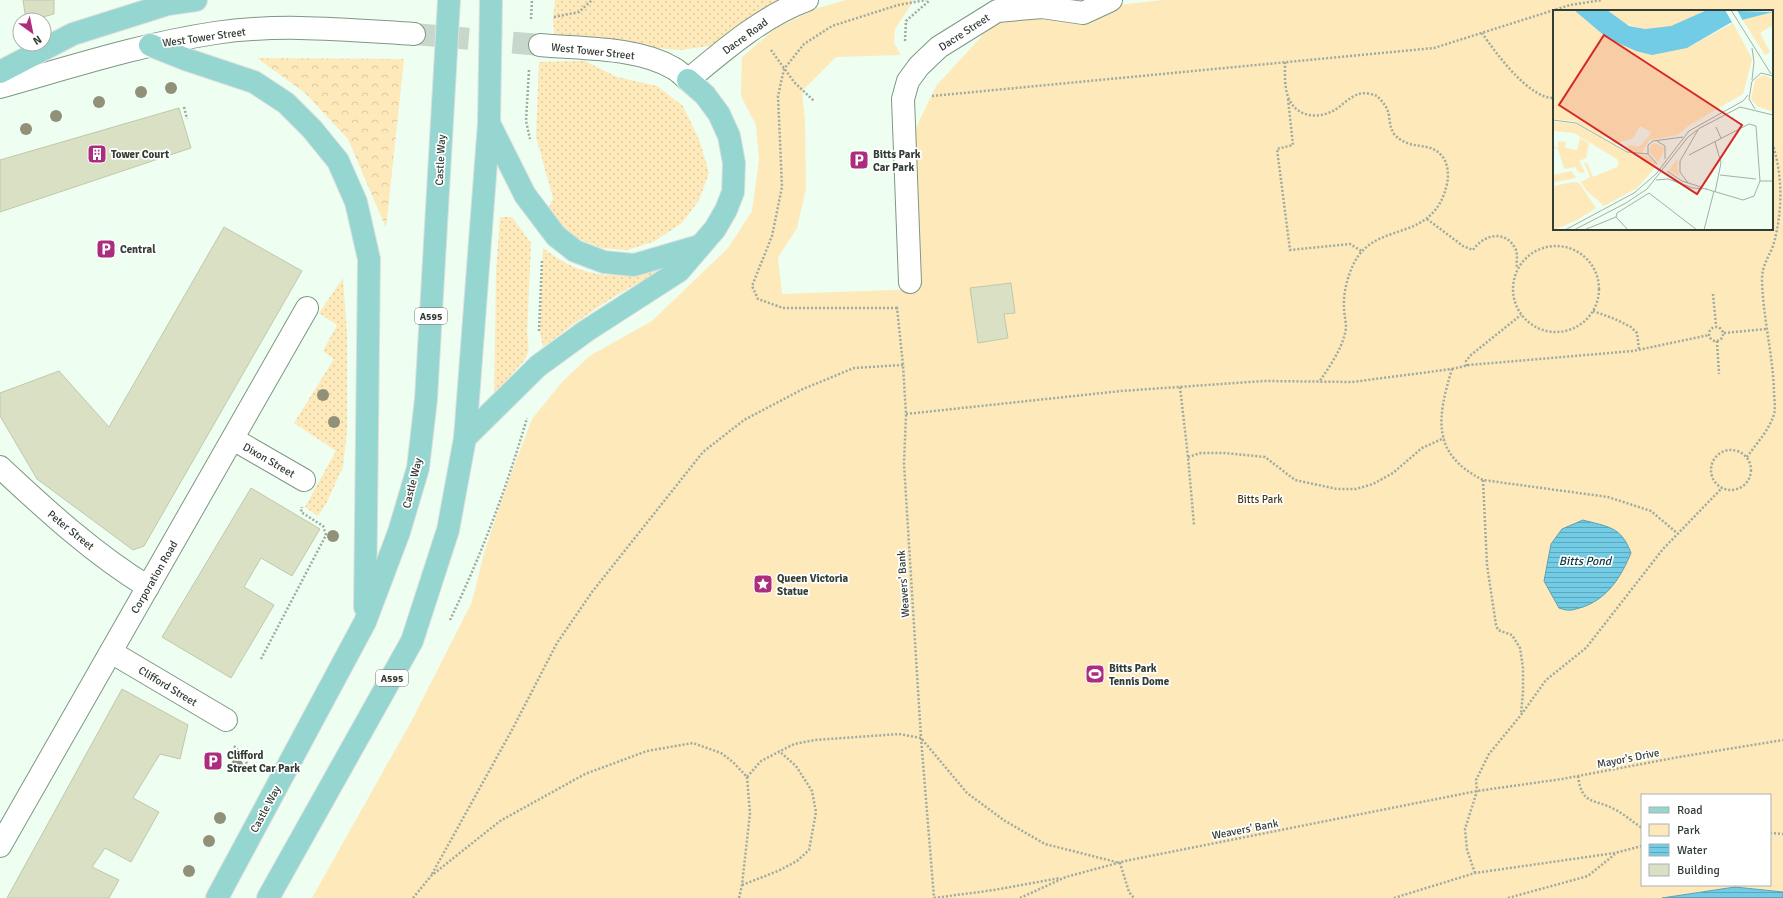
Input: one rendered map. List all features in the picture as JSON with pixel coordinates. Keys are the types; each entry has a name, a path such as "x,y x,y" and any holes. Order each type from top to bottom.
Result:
{"main road":[{"path":"0,72 73,34 168,4 196,0"},
{"name":"Castle Way","path":"217,898 365,622 399,532 418,468 426,398 449,0"},
{"name":"A595","path":"268,898 412,641 448,530 465,438 489,123 491,0"},
{"path":"150,45 185,60 254,82 286,103 312,129 338,161 356,202 369,259 365,622"},
{"path":"465,438 538,366 586,331 679,271 715,229 726,210 732,192 734,164 729,136 719,114 705,95 688,80"},
{"path":"489,123 525,195 556,236 575,251 604,262 634,265 699,246"}],"street":[{"name":"Dacre Road","path":"688,80 757,27 788,7 807,0"},
{"name":"Dacre Street","path":"910,282 903,99 908,81 919,66 938,47 996,11 1042,7 1083,13 1111,0"},
{"name":"West Tower Street","path":"0,87 150,45 215,33 271,28 335,29 414,34"},
{"name":"West Tower Street","path":"540,45 640,56 658,61 674,69 688,80"},
{"name":"Corporation Road","path":"0,846 307,308"},
{"name":"Dixon Street","path":"233,439 304,480"},
{"name":"Peter Street","path":"0,467 61,522 123,572 148,587"},
{"name":"Clifford Street","path":"111,652 226,720"}],"path":[{"path":"548,18 579,12 592,0"},
{"path":"910,282 912,306 897,308 783,308 758,299 752,286 772,236 782,187 778,96 784,69 804,44 832,26 898,5 926,0"},
{"path":"1554,10 1570,5 1602,0"},
{"path":"903,99 1434,48 1553,10"},
{"path":"757,27 766,44 794,82 814,101"},
{"path":"1482,33 1493,49 1520,79 1538,93 1553,98"},
{"path":"1285,62 1285,77 1293,145 1277,149 1290,250 1350,244 1363,252"},
{"path":"1288,98 1293,106 1301,112 1310,116 1321,116 1334,110 1360,93 1377,96 1387,109 1392,132 1403,142 1412,146 1432,148 1443,157 1446,165 1447,182 1444,192 1435,211 1427,220 1374,242 1354,262 1344,296 1346,328 1334,360 1319,383"},
{"path":"184,107 187,119"},
{"path":"1747,457 1770,423 1774,413 1773,378 1766,330 1762,279 1764,263 1772,247 1780,214 1782,182 1780,163 1773,145"},
{"path":"1427,220 1462,246 1473,250 1484,238 1499,236 1507,239 1516,251 1518,259 1516,267 1518,268"},
{"path":"1555,245 1570,248 1583,254 1593,266 1598,280 1599,295 1593,311 1585,320 1574,328 1560,332 1546,331 1533,326 1521,315 1515,305 1512,292 1513,278 1518,268 1528,255 1540,248 1555,245"},
{"path":"1713,294 1716,326"},
{"name":"Weavers' Bank","path":"897,308 903,364 906,414 904,464 921,738 934,898"},
{"path":"1593,311 1631,327 1637,333 1639,349"},
{"path":"1466,366 1466,361 1472,354 1521,315"},
{"path":"1716,326 1722,329 1724,333"},
{"path":"1709,335 1710,330 1716,326"},
{"path":"1724,333 1766,330"},
{"path":"1717,341 1721,339 1724,333"},
{"path":"906,414 1121,391 1264,380 1319,383 1352,382 1466,366 1639,349 1709,335"},
{"path":"1709,335 1713,340 1717,341"},
{"path":"1717,341 1719,374"},
{"path":"413,898 430,876 513,728 556,643 592,592 703,452 744,420 803,389 854,368 903,364"},
{"path":"1452,369 1444,395 1441,430 1448,451 1460,467 1483,480 1608,497 1651,511 1677,533"},
{"path":"1180,387 1194,525"},
{"path":"1188,457 1201,453 1225,453 1264,457 1295,480 1337,489 1356,489 1373,484 1393,473 1422,448 1444,438"},
{"path":"1725,450 1738,451 1747,457 1750,465 1751,472 1746,484 1735,490 1722,488 1712,479 1710,472 1714,459 1725,450"},
{"path":"261,659 326,535 323,526 301,512 304,480"},
{"path":"1483,480 1487,565 1496,625 1498,630 1512,635 1520,648 1523,692 1521,715"},
{"path":"1475,873 1467,850 1465,829 1477,791 1476,780 1489,754 1521,715 1546,680 1590,643 1677,533 1722,488"},
{"path":"226,720 228,740 240,752 257,778"},
{"path":"747,777 761,761 794,744 816,740 900,734 921,738 967,793 1005,821 1044,844 1120,863 1129,892 1134,898"},
{"name":"Mayor's Drive","path":"1477,791 1578,776 1679,757 1783,740"},
{"path":"430,876 500,821 585,774 647,751 693,743 721,753 733,762 747,777 750,813 742,885 739,898"},
{"path":"742,885 778,871 797,861 809,850 816,812 812,791 796,766 779,751"},
{"path":"1578,776 1580,789 1586,798 1616,810 1641,827"},
{"name":"Weavers' Bank","path":"1022,898 1066,877 1120,863 1477,791"},
{"path":"1771,833 1783,834"},
{"path":"1394,898 1475,873 1616,854 1641,846"},
{"path":"1508,898 1588,876 1616,854"},
{"path":"934,898 994,890 1066,877"}],"green space":[{"path":"555,0 790,0 716,45 681,50 555,40 553,21"},
{"name":"Bitts Park","path":"846,0 914,0 895,29 894,43 901,55 836,57 802,91 805,122 806,189 797,228 778,257 782,294 920,289 919,212 913,193 914,132 936,86 981,37 995,18 1012,0 1106,0 1109,6 1163,0 1783,0 1783,892 1735,887 1669,898 312,898 412,720 472,602 484,553 505,490 532,419 562,382 591,355 652,321 728,248 752,211 759,160 756,125 741,96 742,57 776,28 818,8"},
{"path":"257,58 404,59 386,228 348,139 305,93"},
{"path":"585,61 617,77 657,86 683,106 700,142 709,173 699,200 682,223 655,241 627,250 602,248 566,234 547,213 553,198 536,137 539,62"},
{"path":"500,217 512,217 531,243 527,334 528,350 527,356 508,380 494,408 496,271"},
{"path":"543,248 575,268 590,273 605,275 620,275 672,264 657,274 607,301 543,347 540,333"},
{"path":"343,278 347,335 347,431 343,467 326,504 318,516 305,507 336,451 294,423 334,359 323,351 337,325 319,313"}],"water":[{"name":"Bitts Pond","path":"1583,520 1613,529 1623,537 1631,553 1623,570 1613,586 1607,592 1592,603 1583,607 1566,610 1559,608 1544,581 1551,544 1562,529"},
{"path":"1735,887 1783,892 1783,898 1662,898"}],"building":[{"path":"23,0 54,0 54,14 52,15 52,12 25,12"},
{"name":"Tower Court","path":"179,108 191,148 0,212 0,160"},
{"path":"224,227 302,271 144,546 133,550 37,479 0,416 0,393 59,371 109,427"},
{"path":"1011,283 1015,313 1004,314 1008,338 978,343 970,288"},
{"path":"251,488 320,529 292,576 261,558 244,587 274,605 231,678 162,637"},
{"path":"122,689 188,725 180,759 160,754 133,798 159,812 131,862 105,848 92,867 119,880 109,898 7,898"}],"tunnel":[{"path":"414,34 540,45"}],"place":[{"name":"Tower Court","path":"97,154"},
{"name":"Bitts Park Car Park","path":"859,160"},
{"name":"Central","path":"106,249"},
{"name":"Queen Victoria Statue","path":"763,584"},
{"name":"Bitts Park Tennis Dome","path":"1095,674"},
{"name":"Clifford Street Car Park","path":"213,761"}]}
